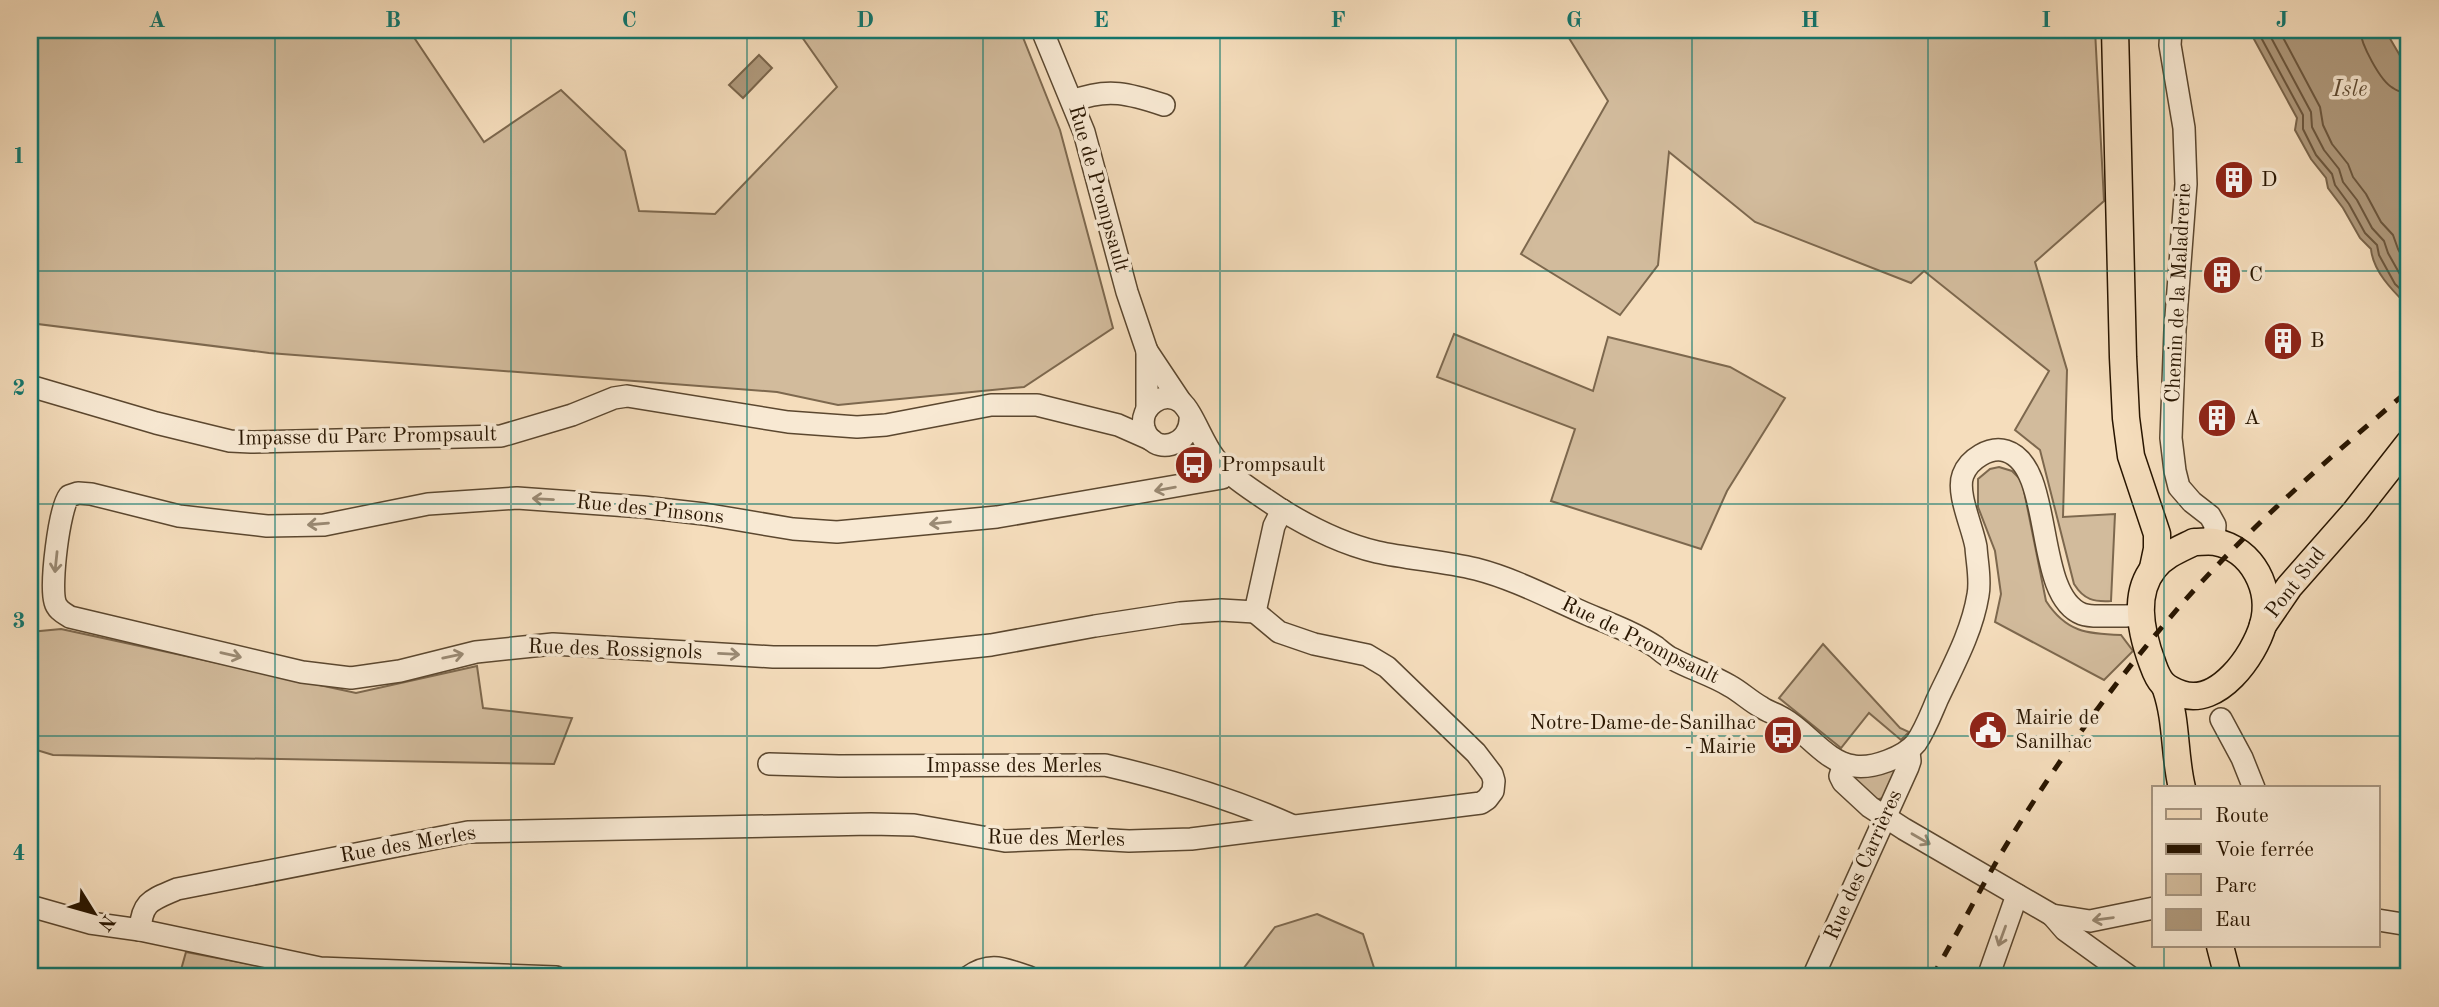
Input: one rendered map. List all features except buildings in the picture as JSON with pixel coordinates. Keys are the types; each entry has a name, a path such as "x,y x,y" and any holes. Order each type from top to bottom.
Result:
{"main road":[{"path":"2115,30 2123,357 2131,456 2157,534 2153,568 2141,595 2140,614 2153,666 2166,689 2174,716 2180,776"},
{"name":"Pont Sud","path":"2263,625 2289,587 2355,512 2405,448"},
{"path":"2131,456 2162,513 2171,524 2204,542 2242,555 2252,564 2261,581 2265,597 2263,625 2249,654 2230,680 2197,704 2185,727 2180,776"},
{"path":"2153,568 2173,551 2204,542"},
{"name":"Pont Sud","path":"2252,564 2281,568 2290,566 2328,542"},
{"path":"2166,689 2186,696 2206,695"},
{"path":"2221,948 2228,977"}],"street":[{"name":"Rue de Prompsault","path":"1042,30 1084,132 1127,292 1147,351 1222,465"},
{"name":"Chemin de la Maladrerie","path":"2171,30 2170,45 2184,128 2186,184 2175,330 2171,438 2179,487 2210,516 2215,526 2204,542"},
{"path":"1073,101 1103,91 1164,104"},
{"name":"Rue de Prompsault","path":"1146,411 1147,351"},
{"name":"Impasse du Parc Prompsault","path":"30,386 156,423 230,440 251,442 501,436 572,415 614,397 627,396 829,426 886,425 1011,404 1049,407 1118,425 1162,442"},
{"path":"1118,425 1146,411 1161,399 1168,398 1185,409 1189,430 1185,437 1162,442 1144,427 1146,411"},
{"name":"Rue de Prompsault","path":"1162,442 1222,465 1282,510 1345,542 1375,552 1477,570 1519,584 1644,640 1674,660 1731,686 1760,707 1785,719 1844,764"},
{"name":"Rue des Carrières","path":"1813,977 1908,767 1909,752 1919,737 1969,628 1979,593 1974,535 1962,494 1963,475 1975,459 1988,451 2003,450 2014,454 2024,464 2032,479 2060,592 2070,607 2082,614 2097,616 2140,614"},
{"name":"Rue des Pinsons","path":"69,496 91,494 179,516 267,526 324,525 417,506 517,498 643,507 793,529 837,532 997,517 1222,478 1222,465"},
{"name":"Rue des Rossignols","path":"69,496 63,509 54,589 57,608 70,617 321,676 375,676 476,652 553,644 773,657 878,657 991,645 1180,613 1221,610 1255,612"},
{"path":"1255,612 1273,526 1282,510"},
{"name":"Rue des Merles","path":"140,930 143,909 151,901 177,889 468,832 871,824 914,825 1005,842 1076,838 1129,841 1191,839 1480,803 1488,799 1493,791 1494,781 1492,774 1476,753 1387,667 1367,655 1314,644 1279,632 1255,612"},
{"path":"2221,719 2253,786"},
{"path":"1909,752 1877,763 1855,767 1844,764 1840,776 1850,790 1885,818 2052,915 2065,930 2130,977"},
{"name":"Impasse des Merles","path":"769,764 1105,765 1133,771 1266,814 1291,825"},
{"path":"1988,977 2017,895"},
{"path":"30,906 90,923 140,930 320,968 556,977"},
{"path":"2052,915 2090,921 2152,908"},
{"path":"2380,920 2409,925"},
{"path":"968,977 989,967 1029,977"}],"green space":[{"path":"30,30 409,30 484,142 561,90 625,151 639,211 715,214 837,87 797,30 1020,30 1060,130 1113,328 1024,387 838,405 777,392 269,353 30,323"},
{"path":"1564,30 2095,30 2104,201 2035,262 2067,370 2063,517 2115,514 2111,601 2090,599 2074,584 2040,450 2015,430 2049,371 1924,271 1911,283 1755,222 1669,152 1658,265 1620,315 1521,254 1608,101"},
{"path":"1454,334 1593,391 1608,337 1730,367 1785,398 1727,491 1701,549 1551,501 1575,429 1437,377"},
{"path":"1999,467 2012,471 2022,481 2046,601 2061,619 2070,625 2098,634 2121,635 2133,651 2104,680 1995,622 2001,594 1995,551 1978,507 1978,479 1990,469"},
{"path":"61,629 356,693 477,666 483,708 572,718 554,764 53,755 30,748 30,632"},
{"path":"1823,644 1900,728 1909,732 1901,740 1869,713 1841,748 1779,698"},
{"path":"1899,764 1889,796 1873,801 1852,778"},
{"path":"1317,914 1363,934 1377,977 1237,977 1275,927"},
{"path":"186,952 319,977 179,977"}],"water":[{"name":"Isle","path":"2249,30 2385,30 2409,71 2409,307 2380,274 2371,249 2360,238 2328,188 2326,178 2311,159 2295,130 2297,118"},
{"path":"759,55 772,68 743,98 729,85"}],"railway":[{"path":"1932,977 2023,817 2069,749 2143,650 2196,588 2273,510 2409,390"}],"place":[{"name":"D","path":"2234,180"},
{"name":"C","path":"2222,275"},
{"name":"B","path":"2283,341"},
{"name":"A","path":"2217,418"},
{"name":"Prompsault","path":"1194,465"},
{"name":"Mairie de Sanilhac","path":"1988,730"},
{"name":"Notre-Dame-de-Sanilhac - Mairie","path":"1783,735"}]}
